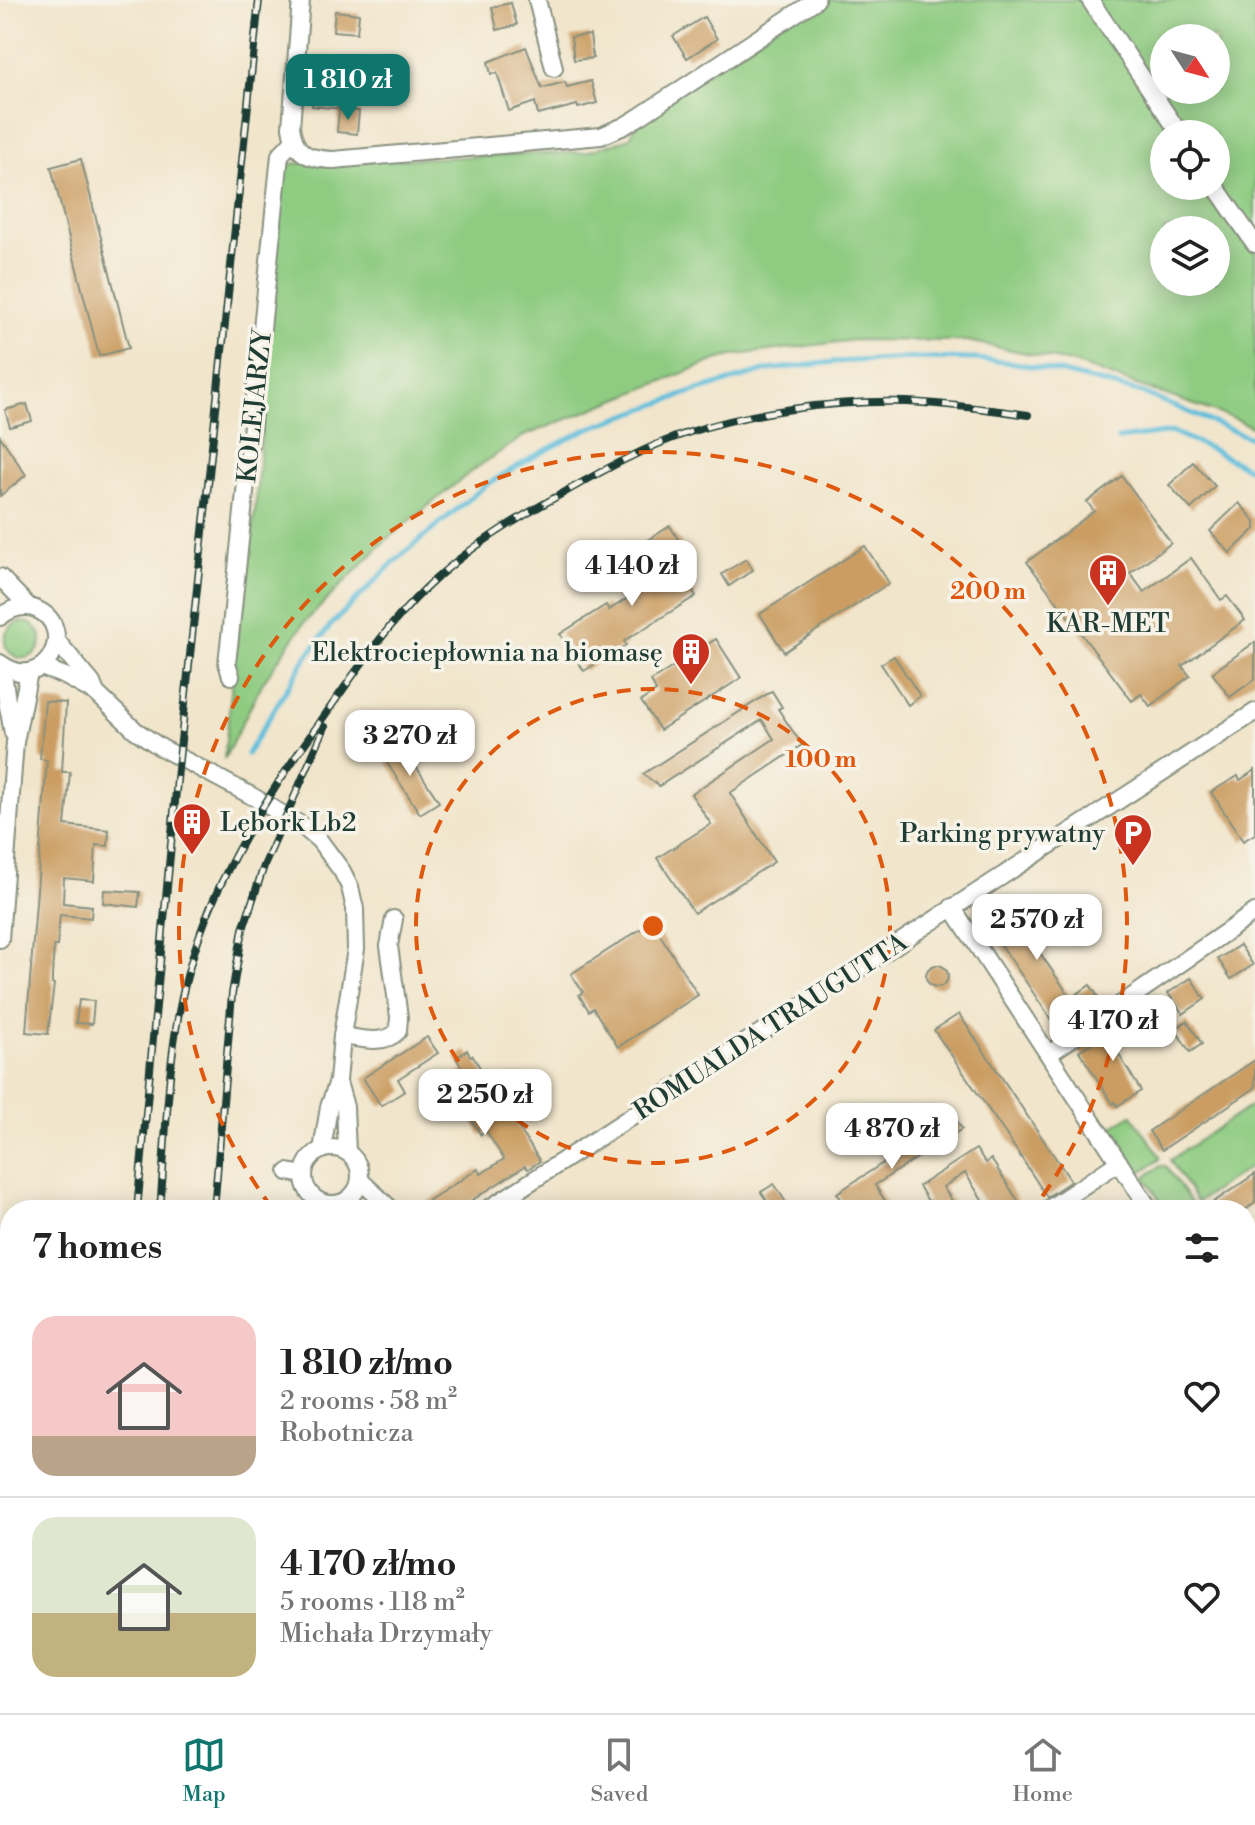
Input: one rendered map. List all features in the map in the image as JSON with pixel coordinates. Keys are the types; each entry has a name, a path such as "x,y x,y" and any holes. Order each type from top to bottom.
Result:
{"street":[{"name":"KOLEJARZY","path":"231,676 227,663 280,155 292,134 301,0"},
{"path":"537,0 554,68"},
{"path":"292,134 300,150 309,157 333,160 601,136 639,117 816,0"},
{"path":"1090,0 1171,120"},
{"path":"1225,200 1255,244"},
{"path":"0,577 29,607"},
{"path":"0,617 18,607 29,607 45,615 51,622 56,640 92,683 96,693"},
{"path":"0,939 15,742 35,670 49,660 56,640"},
{"path":"1,664 11,670 35,670 65,676 96,693 147,739 310,832 333,857 350,887 357,938 338,1081 329,1107 322,1150"},
{"path":"1,664 15,742"},
{"name":"ROMUALDA TRAUGUTTA","path":"502,1200 1255,712"},
{"path":"952,907 1144,1200"},
{"path":"1049,1054 1255,912"},
{"path":"342,1036 381,1040 398,1031 399,1017 389,946 394,919"},
{"path":"338,1081 345,1107 347,1152"},
{"path":"321,1200 310,1193 296,1174 322,1150 331,1148 347,1152 358,1165 360,1180 357,1189 344,1200"},
{"path":"1062,1200 1119,1162"},
{"path":"360,1180 381,1200"},
{"path":"308,1200 310,1193"}],"green space":[{"path":"816,0 1255,0 1255,429 1238,420 1074,363 967,341 855,340 716,360 524,436 473,470 388,538 304,623 263,682 224,759 238,627 255,511 284,164 586,152 630,138 639,117"},
{"path":"23,622 36,627 41,640 36,653 23,658 10,653 5,640 10,627"},
{"path":"1255,1103 1255,1164 1196,1200 1170,1160"},
{"path":"1132,1115 1160,1156 1159,1160 1142,1171 1111,1127"},
{"path":"1166,1166 1189,1200 1160,1200 1145,1177"}],"building":[{"path":"511,3 517,25 497,30 492,7"},
{"path":"335,11 359,14 357,33 333,31"},
{"path":"704,17 717,39 687,58 673,36"},
{"path":"590,35 593,58 574,60 571,37"},
{"path":"526,47 542,88 565,82 567,87 591,81 597,103 538,115 535,102 509,111 497,73 491,74 488,62"},
{"path":"330,58 355,59 354,80 345,80 342,109 312,106 313,92 328,93"},
{"path":"339,110 359,111 357,134 337,132"},
{"path":"81,159 129,348 99,356 51,167"},
{"path":"27,404 32,421 10,427 5,410"},
{"path":"0,436 26,475 0,496"},
{"path":"1193,462 1215,486 1191,509 1169,485"},
{"name":"KAR-MET","path":"1122,476 1171,543 1130,573 1144,592 1191,558 1221,600 1227,596 1245,620 1182,666 1190,676 1150,706 1141,694 1132,701 1027,562 1094,511 1087,502"},
{"path":"1239,503 1255,521 1255,529 1230,553 1210,531"},
{"path":"670,526 686,552 673,560 696,596 624,641 626,645 584,671 560,634 606,605 609,610 665,574 645,542"},
{"path":"865,546 889,583 784,652 760,614"},
{"path":"746,559 753,570 729,586 722,574"},
{"name":"Elektrociepłownia na biomasę","path":"716,639 741,678 660,730 641,701 656,691 651,681"},
{"path":"1255,642 1255,679 1230,697 1212,673"},
{"path":"894,656 920,696 908,705 881,664"},
{"path":"772,691 782,707 778,709 802,745 730,793 774,862 694,913 657,858 711,824 691,794 774,739 762,720 659,786 643,774"},
{"path":"45,701 66,703 62,772 70,772 65,825 109,830 108,846 96,845 94,881 64,878 63,903 92,906 91,918 60,915 57,946 54,946 54,984 48,1034 26,1032 47,760 40,759"},
{"path":"401,743 439,802 420,814 382,755"},
{"path":"1255,770 1255,834 1243,841 1211,792"},
{"path":"104,890 140,892 138,907 103,903"},
{"path":"1035,900 1050,923 1029,937 1071,998 1090,985 1099,998 1056,1027 990,928 997,923 990,913 1002,905 1010,917"},
{"path":"652,922 698,995 618,1047 593,1008 589,1011 579,995 583,992 571,974"},
{"path":"1240,945 1253,965 1231,979 1218,959"},
{"path":"937,965 948,976 937,987 926,976"},
{"path":"1191,978 1205,999 1183,1014 1168,993"},
{"path":"79,1000 94,1001 92,1024 76,1023"},
{"path":"959,1014 1071,1181 1047,1197 934,1030"},
{"path":"1131,1017 1140,1032 1115,1048 1141,1091 1117,1106 1079,1051"},
{"path":"1187,1021 1202,1044 1190,1052 1175,1029"},
{"path":"427,1037 438,1053 398,1079 405,1091 381,1106 363,1078"},
{"path":"467,1050 472,1055 540,1161 528,1169 525,1166 472,1200 430,1200 478,1169 481,1174 504,1159 486,1131 481,1135 447,1081 464,1071 456,1058"},
{"path":"1255,1060 1255,1088 1162,1150 1149,1131"},
{"path":"954,1117 962,1129 875,1185 885,1200 842,1200 837,1193"},
{"path":"976,1149 986,1163 991,1159 1018,1200 983,1200 965,1173 943,1187 951,1200 927,1200 919,1186"},
{"path":"1255,1174 1255,1200 1217,1200"},
{"path":"774,1184 784,1200 766,1200 761,1192"}],"waterway":[{"path":"247,754 305,659 330,626 395,561 486,485 587,429 692,392 768,370 834,362 975,359 1015,363 1143,393 1255,440"},
{"path":"1118,439 1173,432 1255,472"}],"railway":[{"path":"138,1200 178,769 259,0"},
{"path":"161,1200 177,1023 191,962 214,899 244,838 299,752 383,636 442,573 510,524 595,475 656,445 713,425 796,408 880,402 938,404 1028,415"},
{"path":"215,1200 232,994 243,929 264,866 325,727"}],"place":[{"name":"KAR-MET","path":"1108,607"},
{"name":"Elektrociepłownia na biomasę","path":"691,686"},
{"name":"Lębork Lb2","path":"192,856"},
{"name":"Parking prywatny","path":"1133,867"}]}
